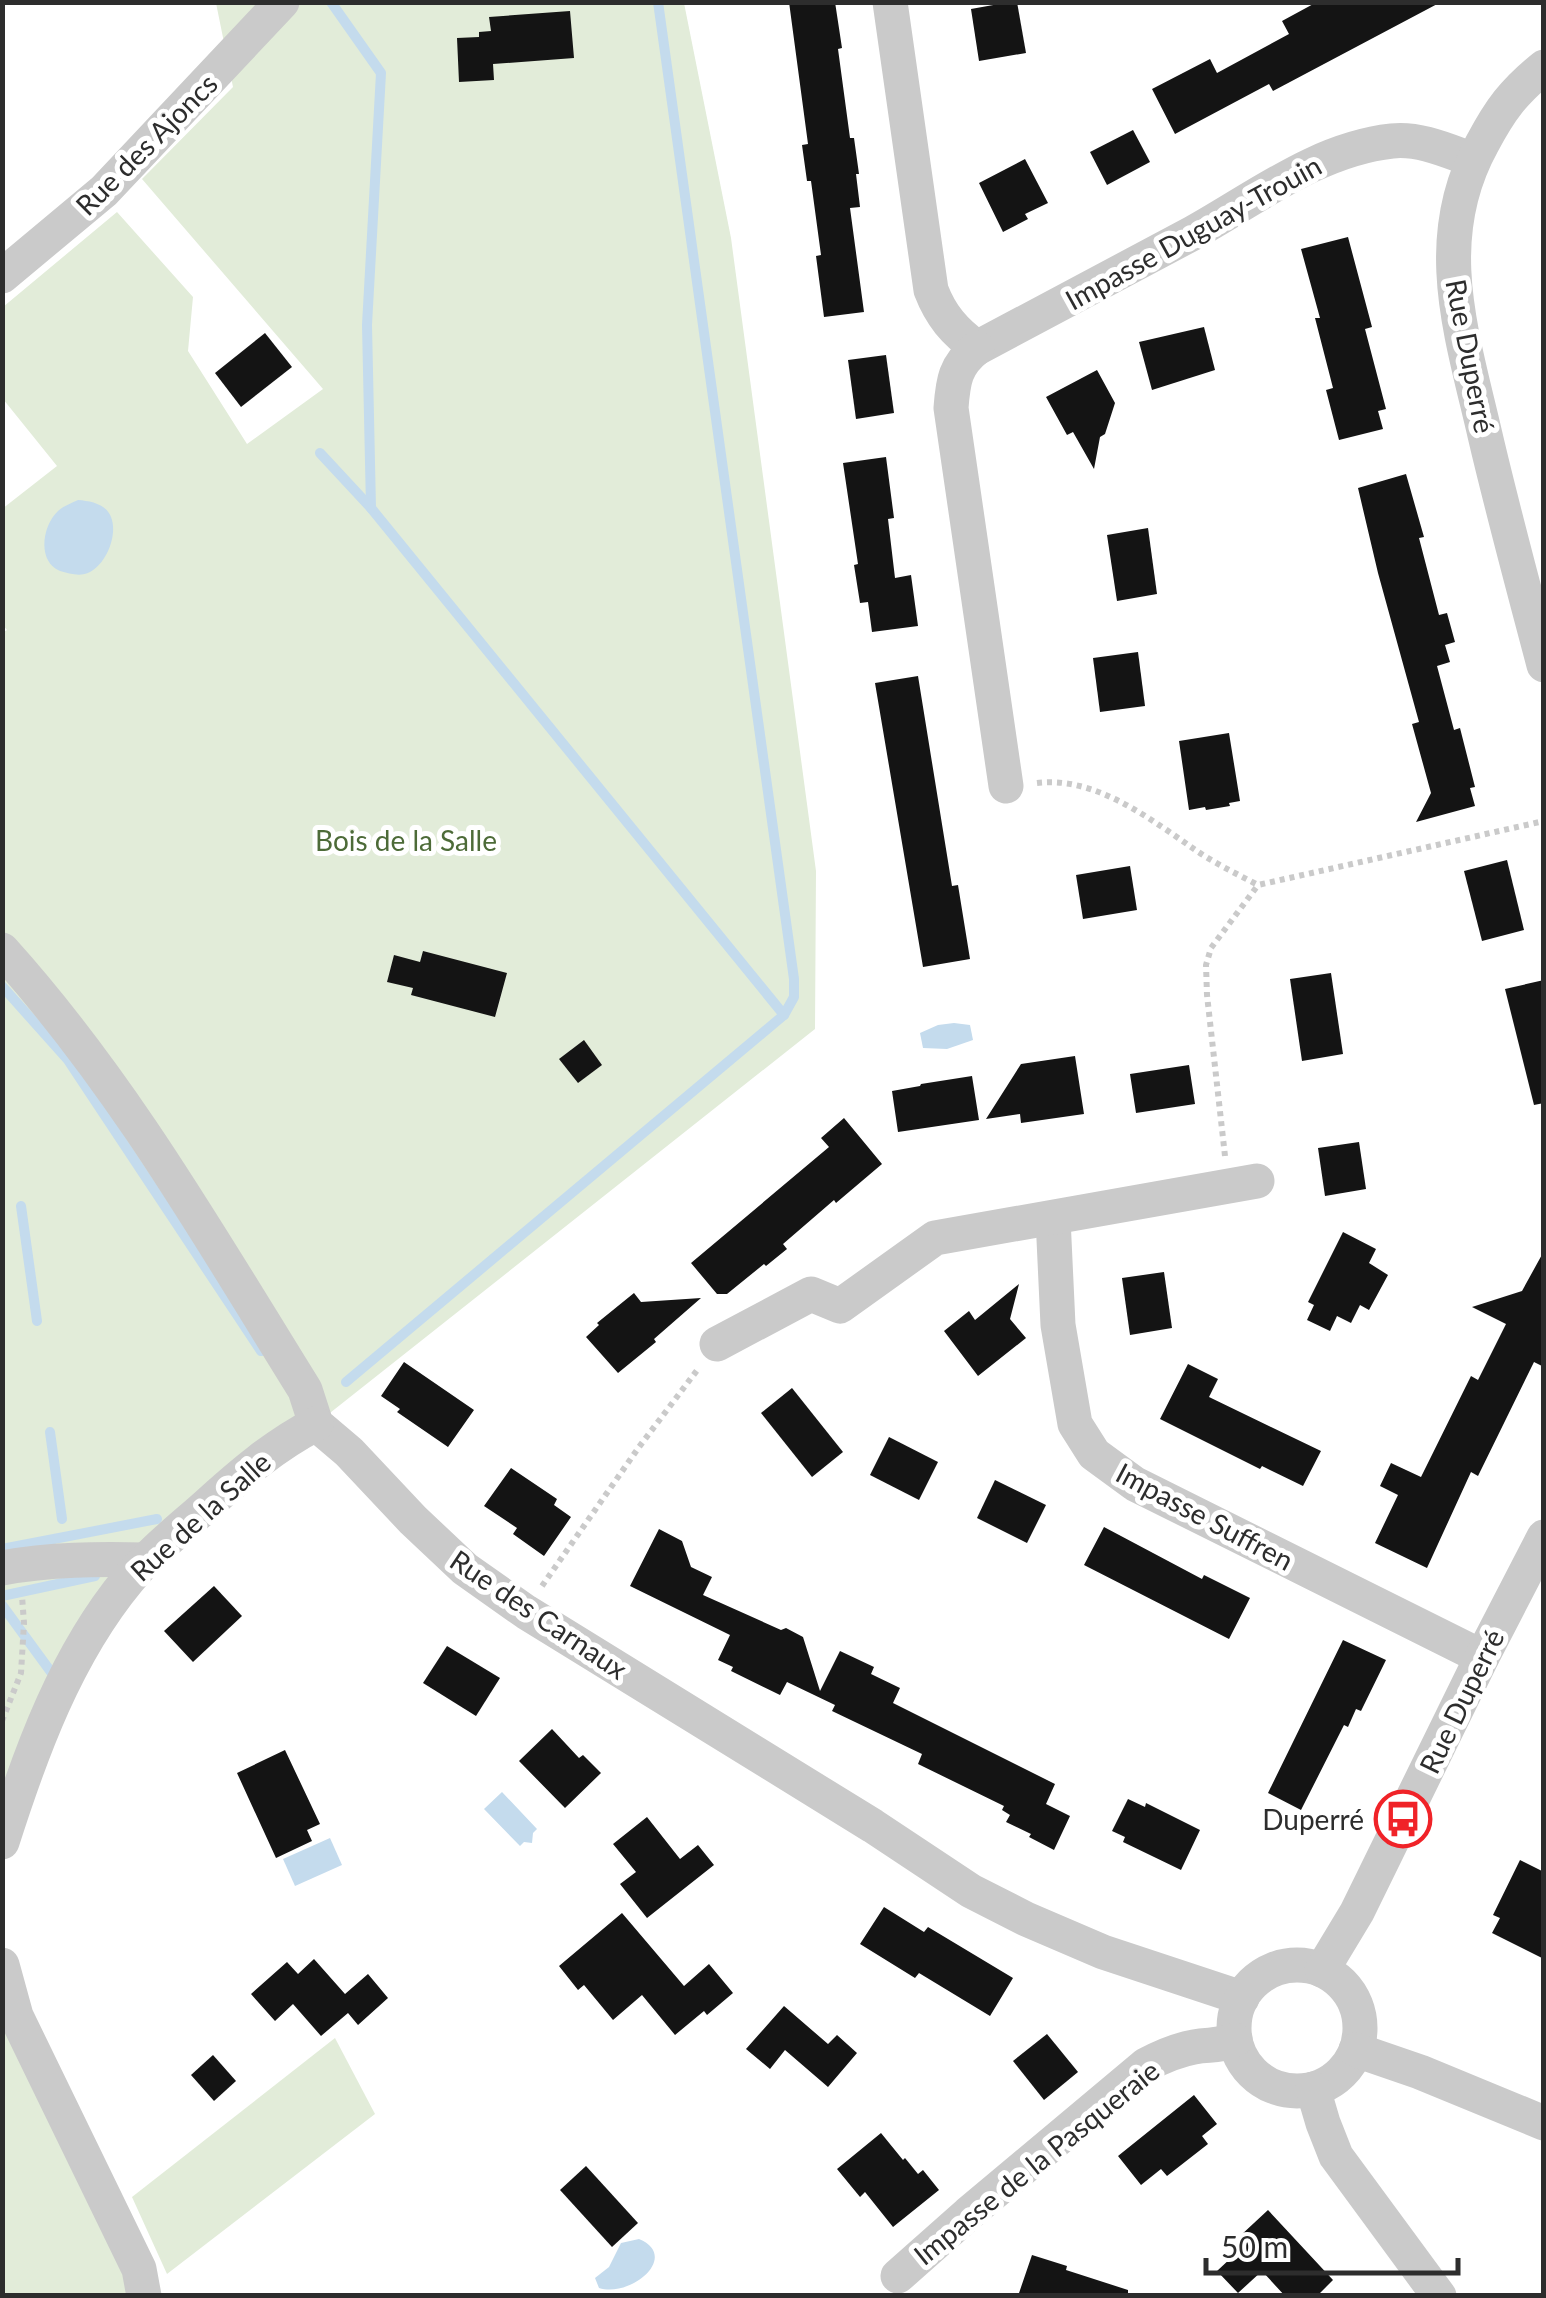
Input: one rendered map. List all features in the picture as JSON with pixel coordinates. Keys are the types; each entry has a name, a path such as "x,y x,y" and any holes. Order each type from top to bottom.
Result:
{"street":[{"name":"Rue des Ajoncs","path":"2,276 104,190 282,2"},
{"path":"890,2 931,290 947,323 978,348"},
{"name":"Rue Duperré","path":"1544,67 1500,110 1473,160 1459,199 1454,286 1459,324 1500,499 1544,666"},
{"name":"Impasse Duguay-Trouin","path":"1006,786 951,408 952,388 964,358 1320,160 1397,140 1428,144 1473,160"},
{"name":"Rue des Carnaux","path":"2,950 76,1038 146,1136 306,1390 316,1424 465,1569 526,1612 971,1890 1103,1952 1242,1998"},
{"path":"717,1344 812,1294 840,1306 935,1238 1243,1184"},
{"name":"Impasse Suffren","path":"1052,1218 1058,1325 1069,1391 1075,1424 1094,1454 1135,1484 1482,1657"},
{"name":"Rue de la Salle","path":"2,1842 50,1711 107,1608 146,1560 230,1484 288,1438 316,1424"},
{"name":"Rue Duperré","path":"1322,1970 1357,1912 1544,1537"},
{"path":"11,1566 146,1560"},
{"path":"2,1965 16,2016 140,2269 144,2296"},
{"path":"1292,1965 1322,1970 1351,1996 1360,2024 1356,2050 1336,2078 1313,2089 1296,2092 1266,2084 1250,2071 1235,2040 1235,2016 1242,1998 1252,1984 1279,1968 1292,1965"},
{"name":"Impasse de la Pasqueraie","path":"898,2276 1146,2065 1196,2046 1218,2046 1235,2040"},
{"path":"1356,2050 1544,2123"},
{"path":"1313,2089 1336,2156 1439,2296"}],"path":[{"path":"1006,786 1054,781 1104,794 1167,828 1220,866 1258,884 1544,821"},
{"path":"1243,1184 1207,995 1206,964 1211,948 1258,884"},
{"path":"526,1612 639,1447 717,1344"},
{"path":"2,1721 21,1674 24,1622 11,1566"}],"green space":[{"name":"Bois de la Salle","path":"216,3 684,3 731,238 816,871 815,1029 316,1424 107,1607 3,1843 2,633 7,630 2,624 2,509 57,466 3,399 3,307 117,212 193,297 188,351 247,444 323,389 142,179 233,87"},
{"path":"2,1965 141,2295 3,2295"},
{"path":"335,2038 375,2114 167,2274 132,2197"}],"water":[{"path":"78,500 102,506 113,524 110,547 101,562 90,572 79,575 53,566 44,543 53,518"},
{"path":"954,1023 970,1025 973,1040 947,1049 923,1048 920,1033"},
{"path":"502,1792 537,1829 532,1843 520,1846 484,1809"},
{"path":"330,1838 342,1865 295,1886 283,1859"},
{"path":"639,2239 655,2255 647,2274 625,2287 599,2288 595,2278 609,2267 621,2243"}],"building":[{"path":"789,2 835,2 850,138 854,138 859,174 860,207 850,208 864,312 824,317 816,256 821,255 802,145 808,144"},
{"path":"1017,2 1026,53 979,61 971,9"},
{"path":"1317,2 1441,2 1273,91 1269,84 1175,134 1152,89 1210,59 1217,73 1289,34 1282,21"},
{"path":"570,11 574,58 493,64 494,80 459,82 457,38 479,37 479,32 491,31 489,17"},
{"path":"1133,130 1150,162 1107,185 1090,152"},
{"path":"1025,159 1048,203 1025,214 1028,219 1003,232 979,183"},
{"path":"1348,237 1372,327 1365,329 1386,409 1378,411 1383,429 1339,440 1326,390 1333,388 1315,318 1320,318 1301,249"},
{"path":"1204,327 1215,370 1152,390 1139,342"},
{"path":"265,333 292,367 241,407 215,373"},
{"path":"886,355 894,413 856,419 848,360"},
{"path":"1097,370 1115,403 1105,434 1100,437 1094,469 1073,432 1067,435 1046,397"},
{"path":"886,457 894,518 888,519 895,578 911,575 918,626 872,632 868,602 860,603 843,463"},
{"path":"1406,474 1424,537 1419,538 1439,615 1447,613 1455,642 1445,645 1450,662 1437,666 1454,730 1460,728 1475,787 1470,788 1475,806 1416,822 1431,793 1412,724 1419,722 1358,488"},
{"path":"1148,528 1157,594 1117,601 1107,535"},
{"path":"1138,652 1145,706 1100,712 1093,658"},
{"path":"918,676 952,886 958,885 970,959 923,967 875,683"},
{"path":"1229,733 1240,801 1229,803 1230,806 1189,810 1179,741"},
{"path":"1507,860 1524,930 1482,941 1464,871"},
{"path":"1130,866 1137,910 1083,919 1076,875"},
{"path":"423,951 507,973 495,1017 411,995 413,988 387,982 394,955 420,962"},
{"path":"1331,973 1343,1054 1302,1061 1290,979"},
{"path":"1544,980 1544,1103 1534,1105 1505,989"},
{"path":"584,1040 602,1065 578,1083 559,1059"},
{"path":"1075,1056 1084,1114 1021,1123 1020,1114 986,1119 1021,1064"},
{"path":"1189,1065 1195,1104 1136,1113 1130,1074"},
{"path":"972,1076 979,1120 898,1132 892,1091"},
{"path":"844,1118 882,1164 783,1244 787,1249 766,1266 727,1294 717,1294 691,1263 829,1147 821,1138"},
{"path":"1359,1142 1366,1189 1325,1196 1318,1148"},
{"path":"1343,1232 1376,1249 1369,1263 1388,1275 1369,1310 1360,1305 1351,1323 1337,1316 1330,1331 1307,1320 1314,1305 1308,1302"},
{"path":"1544,1251 1544,1367 1534,1362 1478,1476 1471,1472 1427,1568 1375,1543 1398,1495 1380,1486 1391,1463 1421,1477 1471,1376 1478,1380 1506,1324 1472,1307 1522,1291"},
{"path":"1164,1272 1172,1328 1130,1335 1122,1278"},
{"path":"1019,1284 1010,1319 1026,1338 978,1376 944,1331 969,1311 975,1320"},
{"path":"634,1293 641,1302 701,1298 618,1373 586,1337"},
{"path":"404,1362 474,1410 448,1447 397,1412 400,1409 381,1396"},
{"path":"1188,1364 1218,1379 1209,1397 1321,1451 1303,1486 1160,1419"},
{"path":"792,1388 843,1452 812,1477 761,1413"},
{"path":"889,1437 938,1462 919,1500 870,1475"},
{"path":"511,1468 557,1499 554,1505 571,1517 544,1556 513,1534 517,1528 484,1506"},
{"path":"995,1480 1046,1505 1027,1543 977,1518"},
{"path":"1104,1527 1202,1579 1204,1575 1250,1598 1229,1639 1084,1565"},
{"path":"659,1529 682,1541 691,1567 712,1577 703,1595 803,1637 820,1691 840,1651 874,1667 871,1674 900,1688 893,1703 1055,1784 1046,1804 1070,1816 1054,1850 1006,1822 1010,1815 1002,1810 1004,1806 918,1764 922,1754 832,1711 835,1705 787,1682 780,1695 731,1671 733,1667 718,1660 730,1635 630,1586"},
{"path":"214,1586 242,1616 193,1662 164,1631"},
{"path":"1343,1640 1386,1660 1361,1711 1356,1709 1348,1727 1344,1725 1301,1810 1268,1793"},
{"path":"447,1646 500,1678 476,1716 423,1683"},
{"path":"552,1729 579,1758 583,1755 601,1773 565,1808 519,1761"},
{"path":"285,1750 320,1824 307,1830 312,1841 276,1858 237,1773"},
{"path":"1128,1799 1145,1807 1146,1803 1200,1830 1181,1870 1123,1842 1125,1837 1112,1831"},
{"path":"647,1817 680,1859 698,1845 714,1865 647,1918 620,1884 636,1872 613,1844"},
{"path":"1520,1860 1544,1872 1544,1959 1492,1933 1500,1918 1493,1915"},
{"path":"884,1907 924,1932 928,1927 1013,1978 990,2016 919,1973 915,1978 860,1944"},
{"path":"622,1913 684,1986 709,1964 733,1993 675,2035 642,1995 613,2020 584,1985 578,1990 559,1966"},
{"path":"314,1959 345,1994 368,1974 388,1998 358,2025 348,2013 321,2036 293,2004 275,2021 251,1994 287,1962 298,1974"},
{"path":"784,2006 828,2044 837,2035 857,2053 828,2087 785,2050 770,2069 746,2049"},
{"path":"1047,2034 1078,2072 1044,2100 1013,2061"},
{"path":"213,2055 236,2081 214,2101 191,2075"},
{"path":"1194,2095 1217,2124 1202,2136 1208,2144 1167,2176 1161,2169 1141,2185 1118,2156"},
{"path":"881,2133 903,2160 918,2174 923,2170 939,2190 893,2227 865,2192 860,2197 837,2169"},
{"path":"586,2166 638,2223 612,2247 560,2190"},
{"path":"1268,2210 1333,2280 1317,2296 1285,2296 1262,2271 1238,2293 1217,2271 1246,2244 1240,2236"},
{"path":"1032,2255 1128,2290 1128,2296 1018,2296"}],"waterway":[{"path":"331,2 381,73 367,325 371,508 784,1015"},
{"path":"346,1382 784,1015 794,997 658,2"},
{"path":"320,453 371,508"},
{"path":"2,986 68,1060 261,1351"},
{"path":"21,1206 37,1321"},
{"path":"50,1432 62,1519"},
{"path":"2,1549 157,1519"},
{"path":"2,1596 95,1576"},
{"path":"2,1605 51,1672"}],"place":[{"name":"Duperré","path":"1403,1819"}]}
